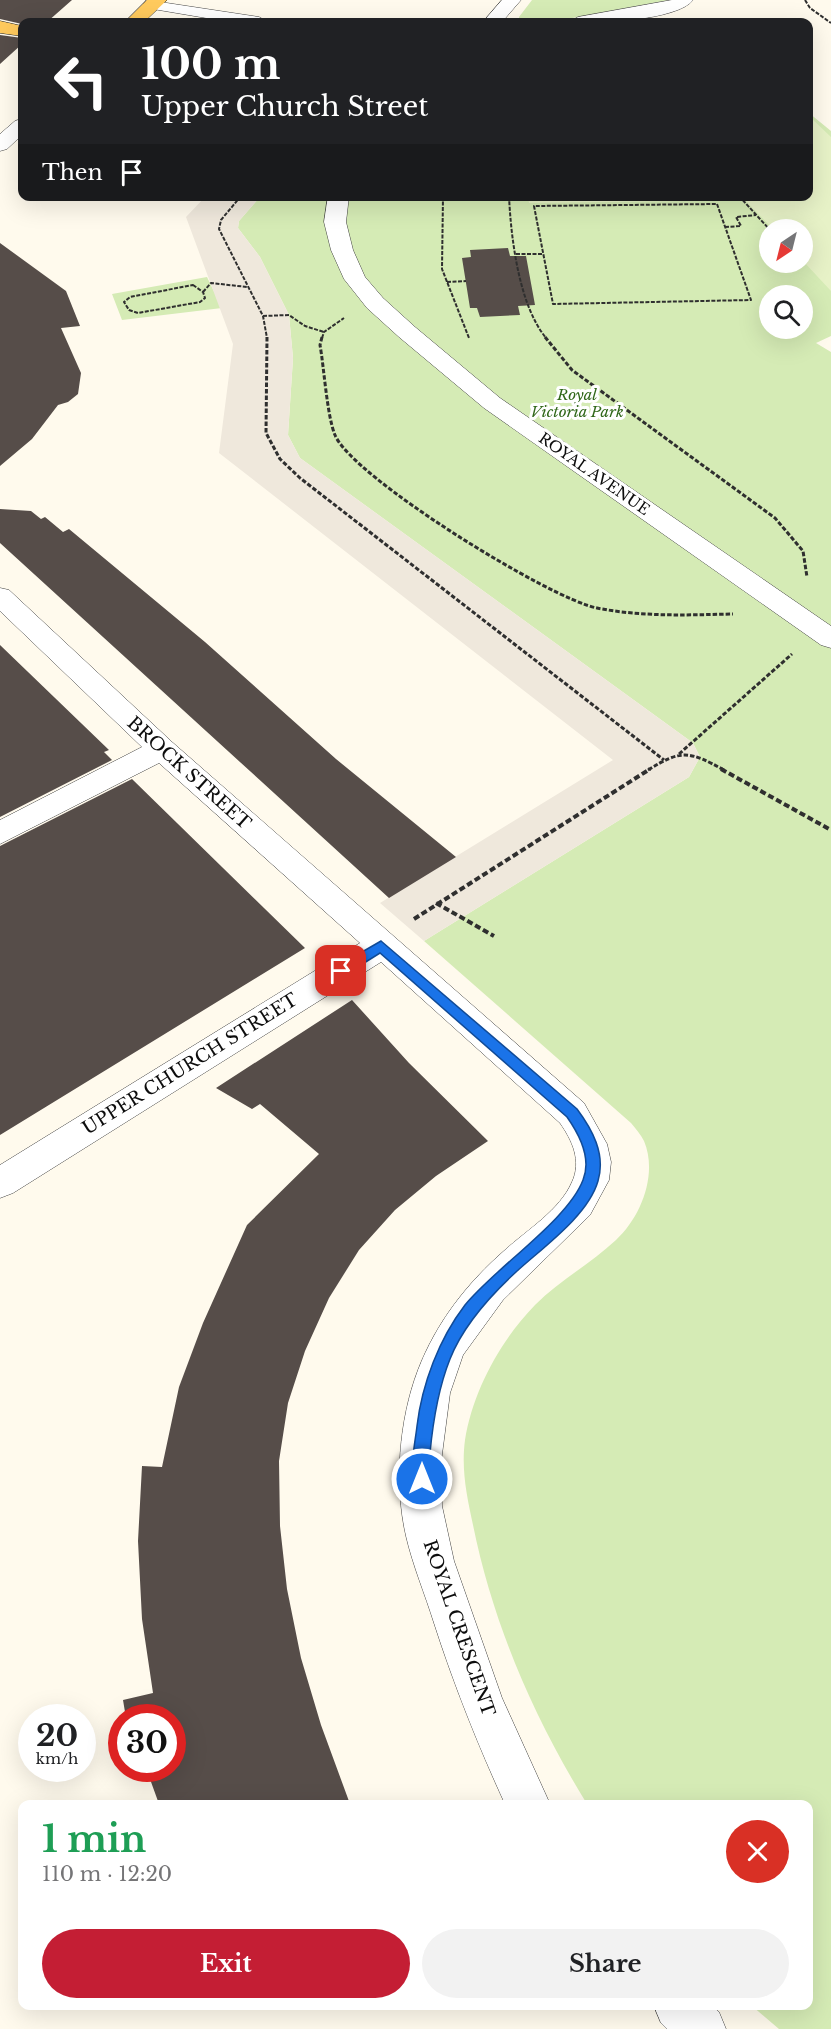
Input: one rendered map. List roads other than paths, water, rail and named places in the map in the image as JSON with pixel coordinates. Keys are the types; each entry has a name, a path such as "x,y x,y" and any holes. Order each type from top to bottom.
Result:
{"main road":[{"path":"138,18 156,2"},
{"path":"0,27 18,30"}],"street":[{"path":"496,18 512,0"},
{"path":"602,18 675,6 684,0"},
{"path":"156,2 238,18"},
{"path":"0,145 18,129"},
{"name":"ROYAL AVENUE","path":"338,201 335,222 342,250 355,279 375,303 492,403 824,635"},
{"name":"BROCK STREET","path":"0,596 162,749 381,946"},
{"path":"0,833 162,749"},
{"name":"UPPER CHURCH STREET","path":"0,1183 381,946"},
{"name":"ROYAL CRESCENT","path":"381,946 572,1113 586,1132 592,1157 591,1180 578,1202 563,1220 508,1269 470,1311 443,1356 428,1406 421,1457 424,1524 444,1593 486,1712 526,1800"},
{"path":"682,2010 702,2029"}],"park label":[{"name":"Royal Victoria Park","path":"577,404"}]}
